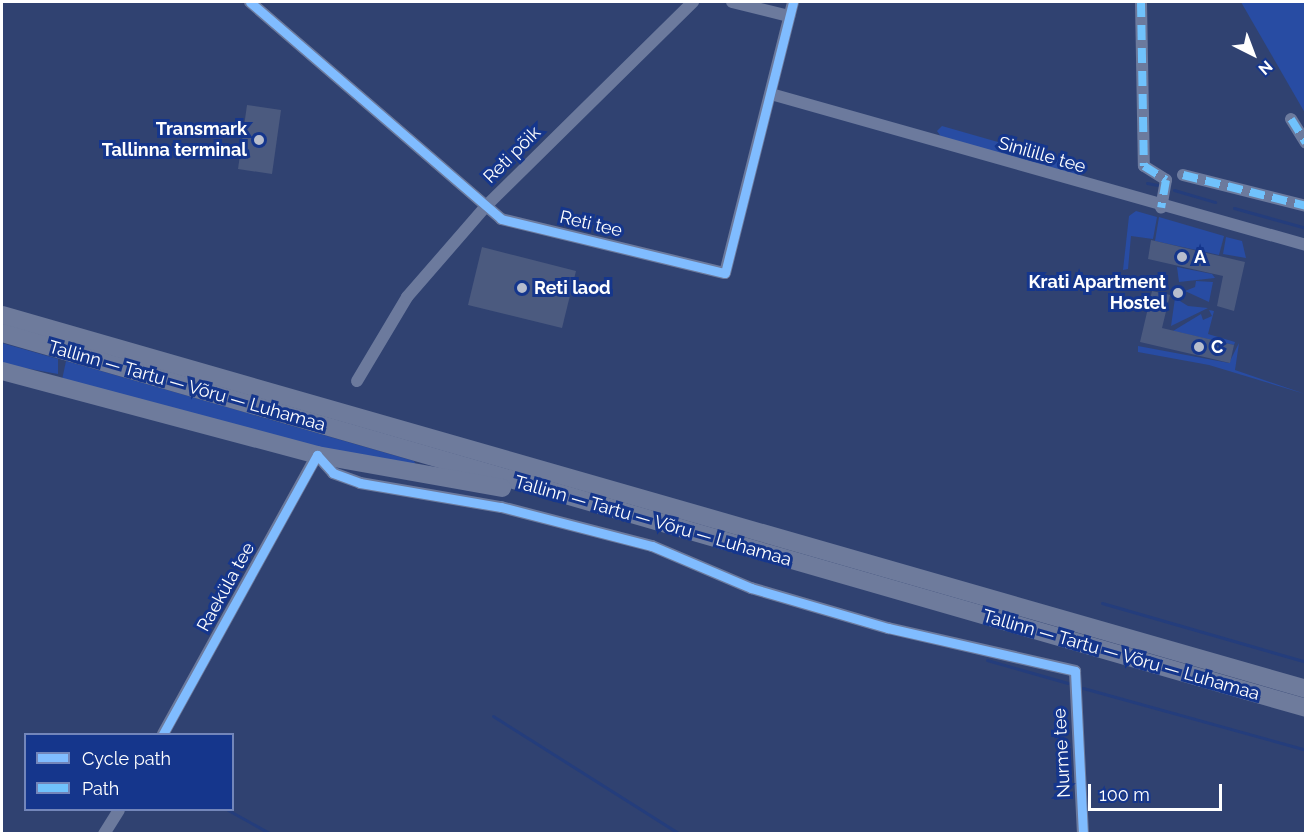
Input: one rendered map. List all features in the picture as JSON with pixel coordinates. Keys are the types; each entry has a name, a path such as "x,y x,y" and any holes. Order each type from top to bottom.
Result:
{"highway":[{"name":"Tallinn — Tartu — Võru — Luhamaa","path":"2,315 1305,689"},
{"name":"Tallinn — Tartu — Võru — Luhamaa","path":"2,333 1305,708"},
{"path":"2,371 317,455 513,490 571,505 597,505"}],"street":[{"name":"Reti tee","path":"250,2 501,219 725,273 793,2"},
{"name":"Reti põik","path":"357,381 407,297 486,206 693,2"},
{"path":"732,2 789,16"},
{"path":"1141,2 1144,166 1166,180 1161,208"},
{"name":"Sinilille tee","path":"771,94 1161,208 1305,245"},
{"path":"1292,119 1305,143"},
{"path":"1184,176 1305,206"},
{"name":"Nurme tee","path":"317,455 333,472 360,483 501,507 652,546 762,591 888,628 1075,671 1083,834"},
{"name":"Raeküla tee","path":"164,733 317,455"},
{"path":"104,834 118,811"},
{"path":"112,834 124,811"}],"shaded area":[{"path":"1241,2 1305,2 1305,113"},
{"path":"942,126 1082,166 1086,171 1079,176 942,138 937,131"},
{"path":"1136,211 1157,217 1153,239 1131,236 1128,269 1123,270 1129,216"},
{"path":"1159,217 1224,236 1219,255 1155,241"},
{"path":"1226,237 1242,241 1246,258 1223,254"},
{"path":"1177,267 1212,274 1215,278 1179,282"},
{"path":"1196,281 1213,282 1209,302 1185,291 1195,287"},
{"path":"1175,298 1188,306 1208,308 1171,326"},
{"path":"1209,310 1214,311 1208,334 1235,342 1234,345 1173,331 1201,314 1203,320 1212,316"},
{"path":"2,343 58,359 58,374 2,364"},
{"path":"1239,343 1235,370 1305,394 1209,365 1138,352 1138,346 1229,363"},
{"path":"66,361 414,461 416,465 352,457 62,380"}],"building":[{"name":"Transmark Tallinna terminal","path":"247,105 281,110 272,174 238,169"},
{"path":"1151,240 1245,262 1234,311 1217,306 1223,276 1148,259"},
{"name":"Reti laod","path":"482,247 576,271 562,328 468,305"},
{"path":"1152,291 1170,295 1162,328 1234,345 1230,363 1140,342"}],"waterway":[{"path":"1147,183 1158,185"},
{"path":"1174,190 1215,202"},
{"path":"1234,208 1306,228"},
{"path":"1102,603 1306,662"},
{"path":"987,660 1068,683"},
{"path":"1083,688 1306,750"},
{"path":"493,716 680,834"},
{"path":"230,811 271,834"}],"marked path":[{"path":"1141,2 1144,166 1166,180 1161,208"},
{"path":"1291,119 1306,143"},
{"path":"1183,175 1306,206"}],"cycle path":[{"path":"250,2 501,219 725,273 793,2"},
{"path":"164,733 317,455 333,473 360,483 501,507 652,546 751,588 888,628 1075,671 1083,834"}],"place":[{"name":"Transmark Tallinna terminal","path":"259,140"},
{"name":"A","path":"1182,257"},
{"name":"Reti laod","path":"522,288"},
{"name":"Krati Apartment Hostel","path":"1178,293"},
{"name":"C","path":"1199,347"}]}
